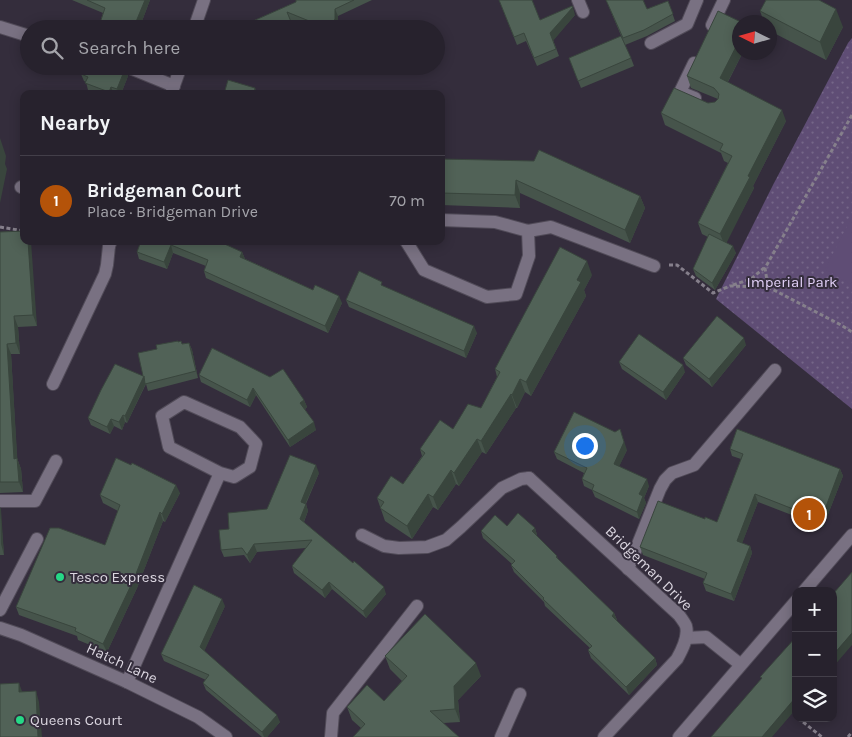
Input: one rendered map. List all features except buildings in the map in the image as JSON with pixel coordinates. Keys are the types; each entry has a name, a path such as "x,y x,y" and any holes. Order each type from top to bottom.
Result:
{"street":[{"path":"197,20 204,0"},
{"path":"651,43 687,24 697,0"},
{"path":"708,34 724,0"},
{"path":"0,27 20,33"},
{"path":"700,50 680,92 707,104"},
{"path":"143,75 172,90 178,75"},
{"path":"445,220 494,222 528,232 551,227 654,266"},
{"path":"408,245 424,270 487,297 516,294 529,256 528,232"},
{"path":"53,384 108,265 110,245"},
{"path":"628,569 660,488 665,480 672,474 694,465 775,370"},
{"path":"184,402 240,427 256,444 250,467 234,477 220,473 169,446 162,416 184,402"},
{"path":"0,501 35,501 56,461"},
{"path":"127,682 220,473"},
{"name":"Bridgeman Drive","path":"362,535 384,546 399,548 427,547 446,540 502,488 521,479 529,478 679,615 686,626 686,638"},
{"path":"807,587 852,535"},
{"path":"0,610 37,539"},
{"path":"331,737 333,712 417,606"},
{"path":"679,737 792,606"},
{"name":"Hatch Lane","path":"0,628 21,635 127,682 198,717 226,737"},
{"path":"604,737 677,659 683,649 686,638 706,637 741,665"},
{"path":"501,737 520,694"}],"path":[{"path":"654,266 677,264 713,293 751,279 765,268 852,115"},
{"path":"0,227 20,230"},
{"path":"765,268 768,287"},
{"path":"730,286 768,287 852,332"},
{"path":"803,722 822,737"},
{"path":"848,737 852,732"}],"green space":[{"name":"Imperial Park","path":"852,38 852,409 716,299 773,185"},
{"path":"852,217 852,285 825,269"}],"place":[{"name":"Bridgeman Court","path":"809,514"},
{"name":"Tesco Express","path":"60,577"},
{"name":"Queens Court","path":"20,720"}]}
